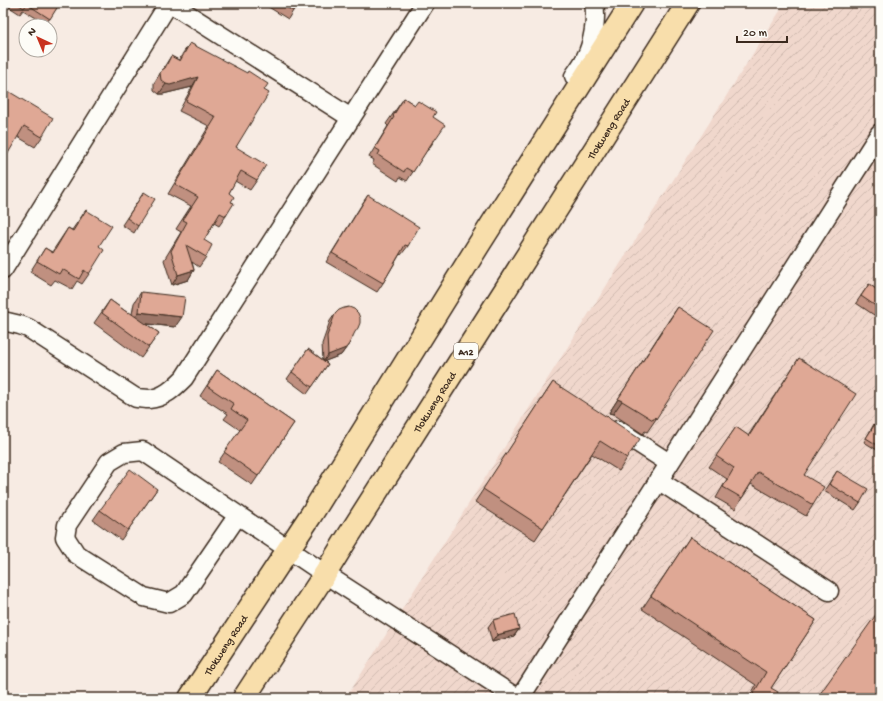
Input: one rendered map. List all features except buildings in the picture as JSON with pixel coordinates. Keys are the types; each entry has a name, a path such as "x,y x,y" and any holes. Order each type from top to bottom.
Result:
{"main road":[{"name":"Tlokweng Road","path":"190,698 315,509 478,246 632,3"},
{"name":"Tlokweng Road","path":"244,698 325,574 688,3"}],"street":[{"path":"3,270 170,3 351,118"},
{"path":"3,321 28,328 136,398 149,399 162,396 174,388 184,378 425,3"},
{"path":"478,246 486,223 528,149 585,58 593,35 595,10 594,3"},
{"path":"238,515 184,594 169,602 144,597 76,554 65,536 67,525 109,462 124,453 143,451 238,515 325,574 518,698 880,133"},
{"path":"607,423 669,463"},
{"path":"658,480 829,591"}],"shaded area":[{"path":"785,3 880,3 880,698 346,698"}]}
